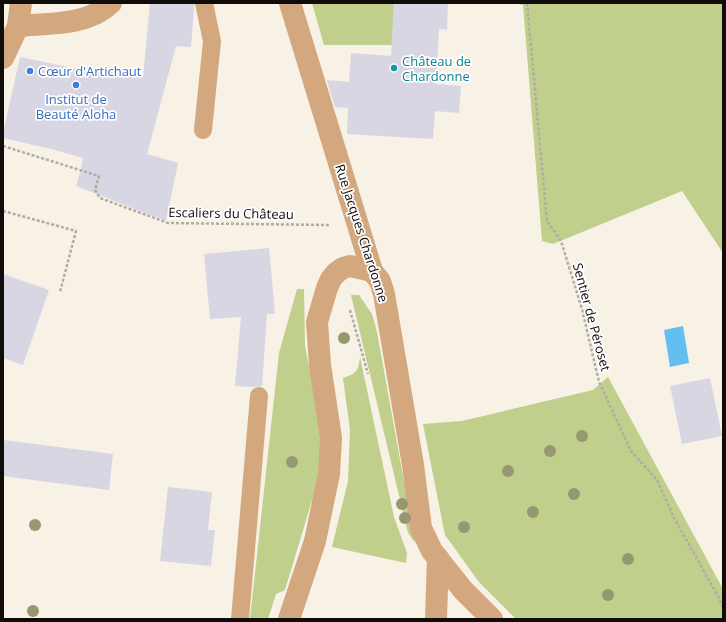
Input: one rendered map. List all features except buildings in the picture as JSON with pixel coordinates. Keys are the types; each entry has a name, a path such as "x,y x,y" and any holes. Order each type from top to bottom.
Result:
{"street":[{"path":"3,58 18,26 21,3"},
{"path":"18,26 65,22 90,16 104,9 111,3"},
{"name":"Rue Jacques Chardonne","path":"290,3 372,271 380,281 384,294 413,465 421,528 432,551 463,590 492,619"},
{"path":"289,619 315,541 328,474 331,438 320,365 316,322 330,279 336,273 343,268 350,266 372,271"},
{"path":"436,619 438,558"}],"lane":[{"path":"203,130 212,41 204,3"},
{"path":"240,619 259,396"}],"path":[{"name":"Sentier de Péroset","path":"527,3 547,221 561,241 582,309 599,382 631,451 657,480 674,518 720,598 723,608"},
{"name":"Escaliers du Château","path":"3,146 99,176 95,190 100,198 168,223 331,225 331,232"},
{"path":"3,211 76,231 60,292"}],"green space":[{"path":"312,3 394,3 392,45 324,45"},
{"path":"512,3 723,3 723,253 682,191 553,244 542,241 523,5"},
{"path":"297,289 304,289 305,346 321,426 320,474 285,590 276,594 268,619 250,619 279,353"},
{"path":"351,295 359,295 372,314 377,332 415,543 408,533"},
{"path":"360,357 394,517 407,553 406,563 332,547 348,481 350,430 343,378 356,371"},
{"path":"608,377 723,589 723,619 516,619 479,582 445,535 423,424 462,421 593,390"}],"water":[{"path":"683,326 689,363 670,367 664,330"}],"place":[{"name":"Château de Chardonne","path":"394,68"},
{"name":"Cœur d'Artichaut","path":"30,71"},
{"name":"Institut de Beauté Aloha","path":"76,85"}]}
